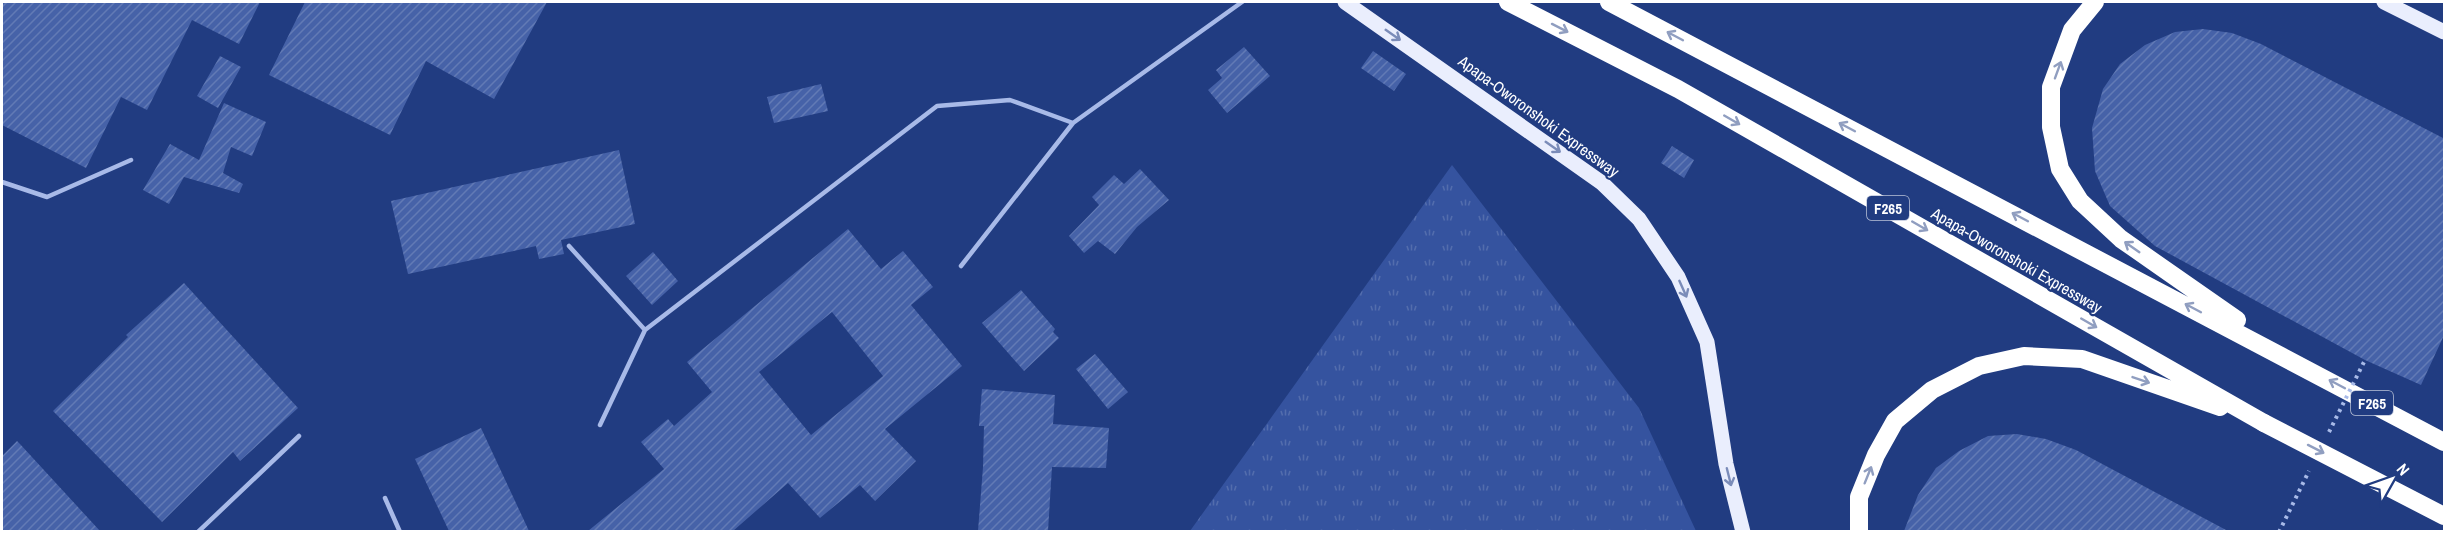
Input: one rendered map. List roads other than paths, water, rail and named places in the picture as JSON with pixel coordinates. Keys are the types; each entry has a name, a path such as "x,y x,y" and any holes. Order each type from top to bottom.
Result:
{"highway":[{"name":"Apapa-Oworonshoki Expressway","path":"1508,2 1678,88 2264,423 2445,516"},
{"name":"F265","path":"1609,2 2445,442"},
{"path":"2095,2 2072,30 2051,87 2051,127 2060,169 2080,201 2121,239 2300,364"},
{"path":"1859,531 1859,497 1876,455 1895,421 1932,390 1979,366 2024,356 2082,359 2264,423"}],"main road":[{"name":"Apapa-Oworonshoki Expressway","path":"1346,2 1602,183 1639,219 1678,277 1707,342 1726,464 1743,531"},
{"path":"2384,2 2445,32"}],"lane":[{"path":"961,266 1073,123 1242,2"},
{"path":"600,424 645,330 937,106 1010,100 1073,123"},
{"path":"2,182 47,197 131,160"},
{"path":"569,246 645,330"},
{"path":"198,531 299,436"},
{"path":"385,498 400,531"}]}
